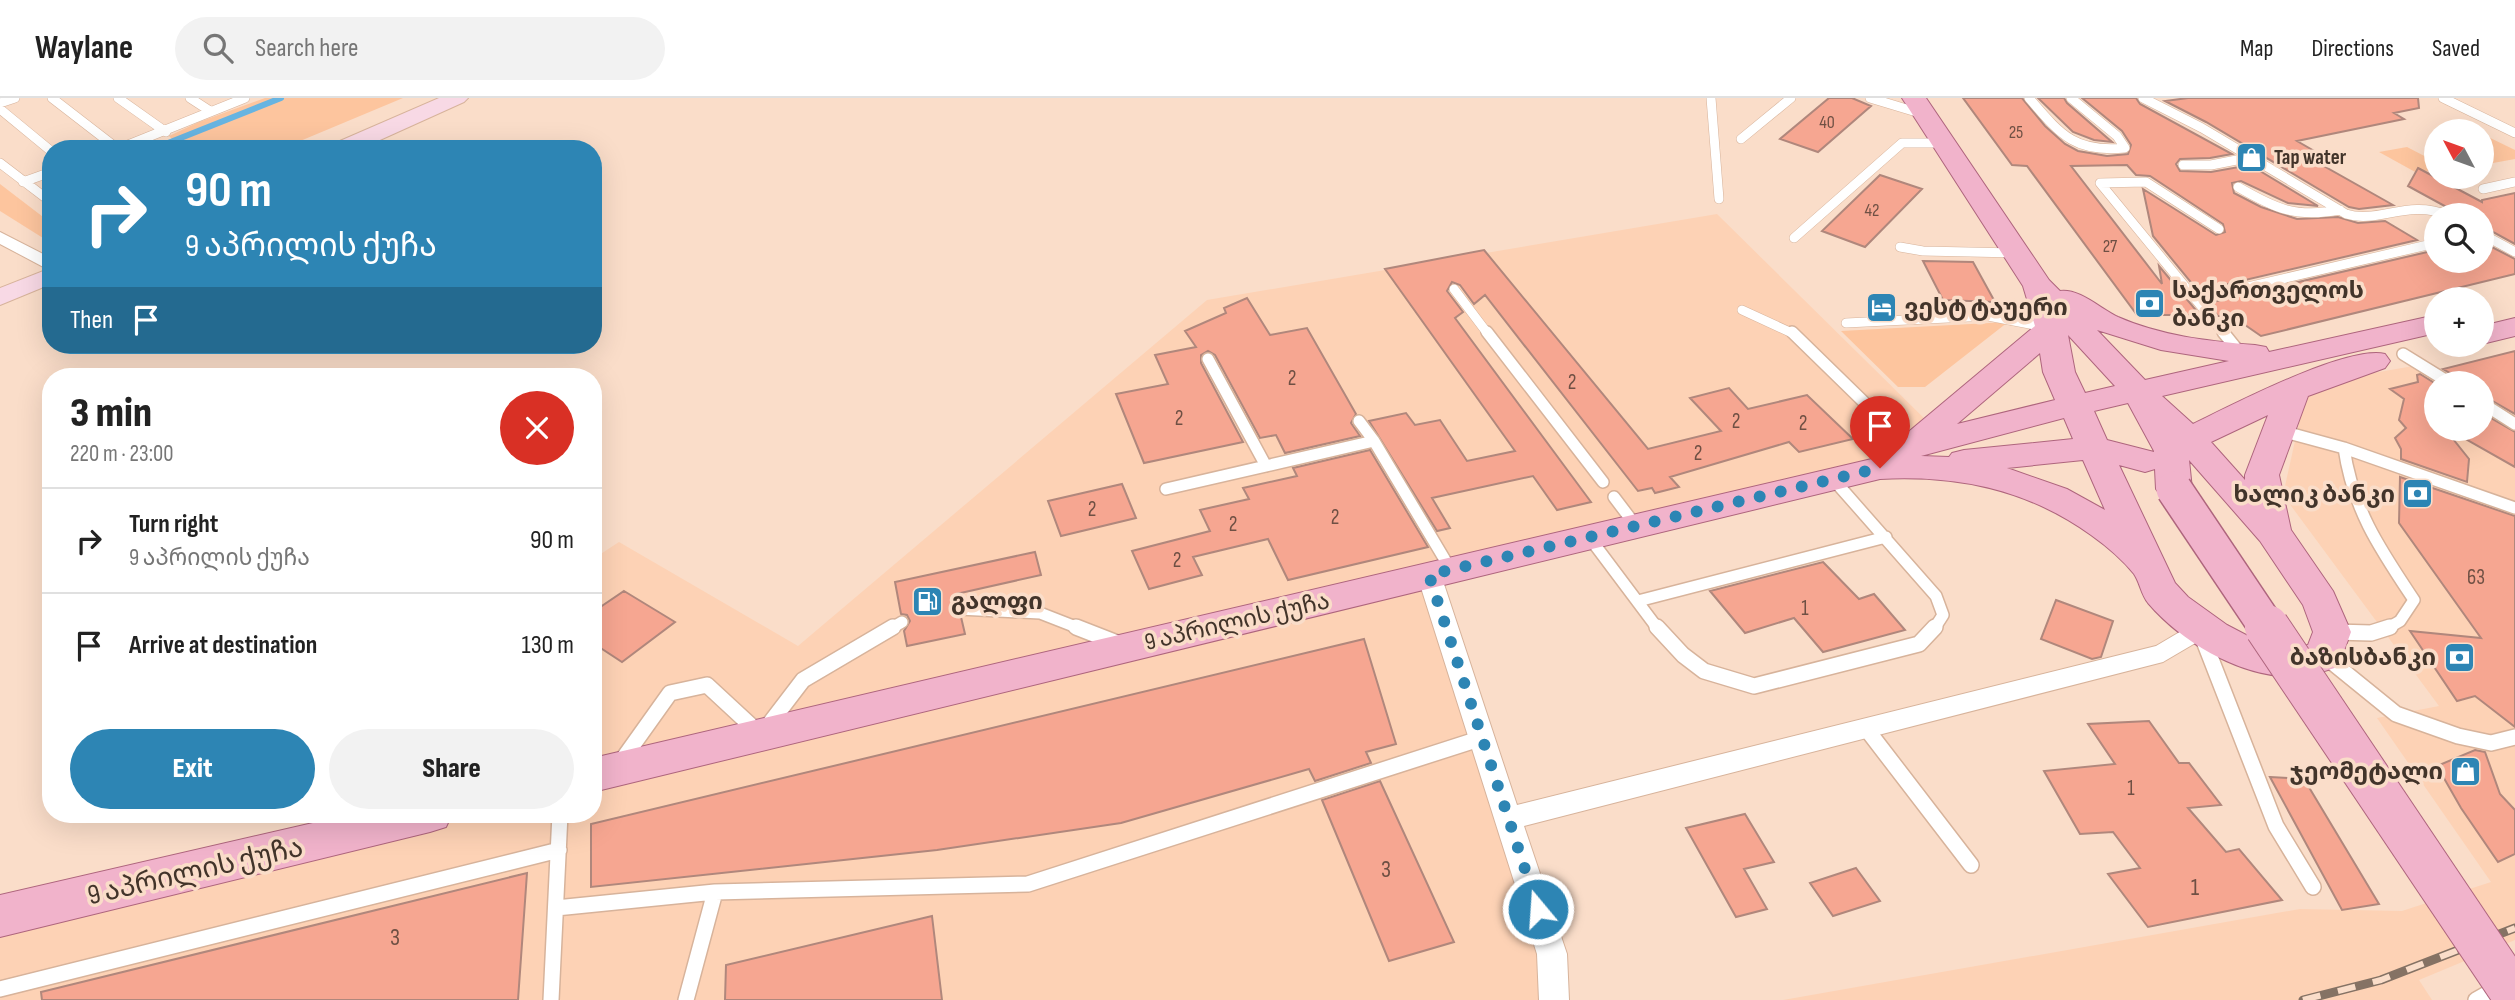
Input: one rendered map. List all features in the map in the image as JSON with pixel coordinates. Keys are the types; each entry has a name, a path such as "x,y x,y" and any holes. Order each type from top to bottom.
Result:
{"main road":[{"path":"361,140 457,98"},
{"path":"1920,106 2038,286 2138,391 2170,460 2515,996"},
{"path":"0,297 42,279"},
{"path":"2038,286 2051,328 2059,372 2090,404 2273,532 2320,601 2328,644 2312,660 2278,660 2252,653 2200,629 2177,611 2160,591 2146,565 2096,448 2090,404"},
{"path":"2038,286 2106,322 2133,333 2197,349 2240,353 2294,373"},
{"path":"2494,310 2515,305"},
{"path":"2494,332 2515,327"},
{"path":"1907,460 2051,328"},
{"path":"1907,460 2096,448 2170,460 2294,373 2424,328"},
{"path":"1907,460 2138,391 2343,368 2424,349"},
{"path":"2273,532 2262,475 2294,373"},
{"path":"1907,460 1974,471 2040,491 2108,529 2146,565"},
{"name":"9 აპრილის ქუჩა","path":"604,772 1589,537 1625,511 1833,479 1907,460"},
{"name":"9 აპრილის ქუჩა","path":"0,916 392,823"}],"street":[{"path":"0,237 42,261"},
{"path":"1440,573 1482,738 1552,954 1554,1000"},
{"path":"1509,818 2163,653 2200,629"}],"lane":[{"path":"0,103 15,98"},
{"path":"52,98 106,140"},
{"path":"118,98 166,132"},
{"path":"190,98 210,111"},
{"path":"143,140 245,98"},
{"path":"1711,98 1719,199"},
{"path":"1741,139 1791,98"},
{"path":"1870,98 1920,106"},
{"path":"2029,98 2066,141 2087,149 2125,148 2117,136 2071,98"},
{"path":"2143,98 2356,217 2424,208"},
{"path":"2443,98 2515,133"},
{"path":"0,109 42,144"},
{"path":"1794,238 1902,144 1944,143"},
{"path":"2183,165 2211,165 2252,157"},
{"path":"0,163 42,196"},
{"path":"23,182 42,175"},
{"path":"2219,229 2146,182 2100,183 2240,353"},
{"path":"2494,187 2515,183"},
{"path":"2238,187 2278,211 2312,216 2340,210"},
{"path":"2494,241 2515,252"},
{"path":"2196,299 2424,246"},
{"path":"1900,247 1923,251 2016,253"},
{"path":"1454,289 1603,482"},
{"path":"1742,310 1790,330 1907,460"},
{"path":"1846,323 1988,316 2051,328"},
{"path":"2403,354 2431,371"},
{"path":"1208,359 1266,466"},
{"path":"2494,411 2515,424"},
{"path":"1359,421 1374,441 1440,573"},
{"path":"2277,430 2344,448 2515,508"},
{"path":"1166,489 1374,441"},
{"path":"2328,644 2374,634 2405,619 2414,600 2363,522 2347,479 2344,448"},
{"path":"1589,537 1672,646 1700,669 1731,681 1755,687 1919,644 1933,631 1943,615 1936,596 1833,479"},
{"path":"1638,601 1886,537"},
{"path":"959,609 1040,613 1127,647"},
{"path":"604,772 670,693 708,685 761,735 803,680 902,622"},
{"path":"2200,629 2276,826 2314,887"},
{"path":"2328,644 2396,714 2458,736 2491,743 2515,737"},
{"path":"1866,727 1971,865"},
{"path":"556,908 715,892 1028,884 1482,738"},
{"path":"551,1000 560,823"},
{"path":"0,989 559,850"},
{"path":"686,1000 715,892"},
{"path":"2476,1000 2515,979"}],"shaded area":[{"path":"265,98 403,98 303,140 173,140 169,136"},
{"path":"2494,140 2515,150 2515,159 2494,163"},
{"path":"2407,147 2424,156 2424,172 2417,173 2379,152"},
{"path":"0,184 42,216 42,237 0,211"},
{"path":"1717,214 1932,426 1880,468 1429,575 1557,1000 0,1000 0,916 392,823 602,823 602,553 619,542 798,646 1207,300"},
{"path":"2008,322 1925,387 1898,387 1841,331"},
{"path":"2425,364 2436,371 2424,371 2424,441 2494,441 2494,408 2515,421 2515,940 2419,980 2432,1000 1783,1000 2300,909 2402,911 2491,882 2377,718 2439,706 2283,495 2305,396 2356,376"}],"building":[{"path":"1829,98 1852,98 1871,106 1818,152 1780,139"},
{"path":"1963,98 2022,98 2045,126 2065,144 2078,151 2107,156 2128,154 2131,145 2122,131 2082,98 2136,98 2140,104 2232,154 2180,159 2176,164 2180,171 2211,172 2250,165 2318,206 2288,203 2241,181 2232,183 2234,193 2261,207 2297,219 2338,217 2358,223 2385,221 2417,240 2198,291 2153,236 2143,189 2216,235 2225,232 2223,224 2150,176 2136,175 2127,165 2071,166 2162,284 2159,266 2200,315 2137,315 2027,166 2012,165"},
{"path":"2038,98 2064,98 2112,142 2094,140 2073,132"},
{"path":"2188,98 2418,98 2419,108 2394,113 2404,119 2297,141 2328,159 2315,161 2393,205 2359,209 2349,207 2206,122 2165,101"},
{"path":"2418,168 2424,171 2424,189 2458,189 2482,202 2515,193 2515,244 2494,233 2494,203 2439,203 2408,186"},
{"path":"1880,175 1922,189 1865,247 1822,231"},
{"path":"2494,248 2515,259 2515,274 2462,287 2424,287 2424,296 2261,336 2232,316 2218,316 2208,303 2424,253 2424,273 2494,273"},
{"path":"1484,250 1648,449 1721,431 1690,398 1729,388 1748,409 1807,395 1853,439 1799,452 1789,442 1670,477 1679,487 1655,493 1652,488 1638,491 1485,295 1474,304 1460,285 1452,282 1447,291 1463,312 1455,318 1591,502 1557,510 1533,476 1432,498 1450,528 1437,531 1369,421 1406,413 1415,425 1440,420 1467,461 1515,451 1385,269"},
{"path":"1923,261 1973,262 1995,302 1943,300"},
{"path":"1247,298 1270,335 1307,328 1356,414 1351,423 1360,436 1285,453 1276,435 1260,438 1215,355 1208,351 1201,355 1201,363 1243,442 1144,463 1116,394 1168,384 1155,355 1196,347 1185,331 1226,313 1224,308"},
{"path":"2515,351 2515,414 2494,402 2494,371 2443,369"},
{"path":"2417,375 2424,376 2424,441 2455,441 2469,459 2467,482 2401,459 2401,449 2395,438 2406,428 2399,420 2404,399 2390,389 2418,382"},
{"path":"2494,420 2515,432 2515,467 2469,441 2494,441"},
{"path":"1370,450 1428,547 1288,580 1268,539 1193,557 1202,575 1149,589 1132,551 1210,531 1200,510 1249,499 1243,488 1297,476 1293,468"},
{"path":"2400,477 2515,516 2515,727 2475,696 2457,701 2410,631 2481,638 2399,523"},
{"path":"1122,484 1136,518 1061,536 1048,501"},
{"name":"გალფი","path":"1035,552 1041,575 956,594 957,601 952,605 951,612 961,617 965,634 907,646 904,631 910,621 907,615 901,614 895,582"},
{"path":"1823,562 1859,599 1874,594 1905,630 1823,652 1794,618 1745,633 1710,591"},
{"path":"624,591 675,622 622,662 602,649 602,606"},
{"path":"2056,600 2113,621 2101,657 2092,659 2041,639"},
{"path":"1364,639 1396,744 1366,752 1371,763 1315,781 1309,769 1121,823 937,850 591,887 591,824"},
{"path":"2149,721 2179,763 2189,763 2221,805 2188,808 2226,852 2239,849 2282,900 2148,927 2108,874 2140,868 2113,832 2080,834 2044,771 2115,764 2088,724"},
{"path":"2475,750 2485,752 2500,794 2515,810 2515,854 2498,862 2461,808 2437,766"},
{"path":"2270,777 2304,779 2379,904 2342,910"},
{"path":"1380,781 1454,942 1389,961 1322,800"},
{"path":"1745,814 1774,862 1744,869 1767,909 1736,917 1686,828"},
{"path":"1856,868 1880,901 1833,916 1810,883"},
{"path":"527,873 518,1000 42,1000 41,992"},
{"path":"932,916 942,1000 725,1000 726,965"}],"waterway":[{"path":"176,140 281,98"}],"railway":[{"path":"2303,1000 2381,980 2515,928"}],"place":[{"name":"Tap water","path":"2251,157"},
{"name":"საქართველოს ბანკი","path":"2149,304"},
{"name":"ვესტ ტაუერი","path":"1881,307"},
{"name":"ხალიკ ბანკი","path":"2418,494"},
{"name":"გალფი","path":"928,601"},
{"name":"ბაზისბანკი","path":"2459,657"},
{"name":"ჯეომეტალი","path":"2466,771"}],"route":[{"path":"1538,909 1429,575 1880,468"}]}
